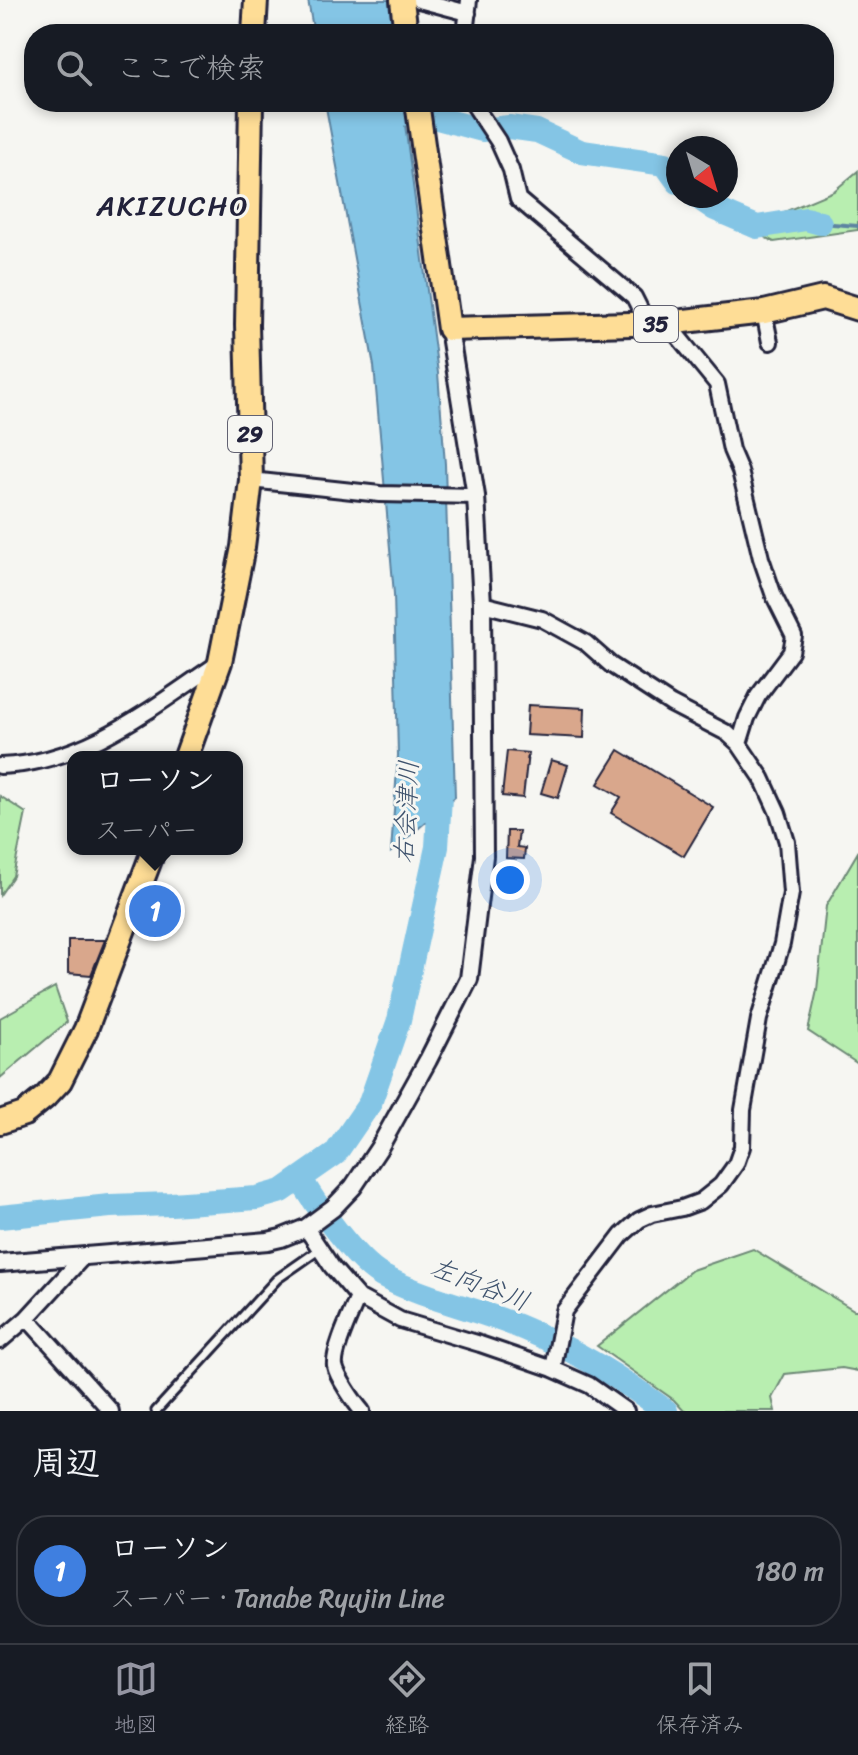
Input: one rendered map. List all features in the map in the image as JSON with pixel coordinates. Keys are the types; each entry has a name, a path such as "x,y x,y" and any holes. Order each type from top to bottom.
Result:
{"main road":[{"path":"255,24 256,0"},
{"path":"402,0 405,24"},
{"name":"29","path":"188,751 220,662 243,547 251,480 247,325 251,112"},
{"path":"419,112 449,329"},
{"name":"35","path":"449,329 658,324 764,312 823,298 858,309"},
{"path":"0,1122 24,1114 60,1081 86,1029 152,855"}],"street":[{"path":"419,0 469,6"},
{"path":"479,112 498,141 511,170 518,199 634,297 717,384 731,450 740,471 761,558 774,596 794,636 791,652 758,696 739,744"},
{"path":"764,312 770,342"},
{"path":"0,1263 268,1241 309,1225 333,1208 353,1187 379,1148 469,979 484,856 482,604 476,496 449,329"},
{"path":"251,480 380,494 476,496"},
{"path":"482,604 542,619 586,643 611,665 671,704 727,733 739,744 762,778 787,842 791,893 782,944 759,1019 743,1110 742,1147 736,1164 721,1185 701,1201 652,1214 639,1220 622,1235 564,1311 553,1369"},
{"path":"73,751 104,738 220,662"},
{"path":"0,766 21,766 67,753"},
{"path":"309,1225 332,1267 358,1297 400,1320 553,1369 589,1385 626,1411"},
{"path":"0,1341 27,1318 84,1256"},
{"path":"358,1297 339,1346 335,1366 362,1411"},
{"path":"27,1318 111,1411"}],"lane":[{"path":"156,1411 277,1279 320,1249"}],"green space":[{"path":"858,171 858,230 774,242 746,228 834,191"},
{"path":"0,796 26,813 13,876 0,895"},
{"path":"858,852 858,1064 808,1031 817,990 826,906"},
{"path":"55,987 67,1022 0,1078 0,1018"},
{"path":"753,1249 858,1310 858,1371 842,1368 785,1374 772,1398 775,1411 684,1411 674,1400 597,1346 692,1270"}],"water":[{"path":"308,0 395,0 396,24 312,24"},
{"path":"327,112 403,112 438,373 445,464 455,797 391,852 398,755 394,594 374,366"}],"building":[{"path":"528,705 585,708 584,738 526,735"},
{"path":"619,750 713,807 684,856 611,813 621,797 598,784"},
{"path":"507,751 528,753 523,798 502,796"},
{"path":"551,760 568,765 558,798 541,793"},
{"path":"507,831 519,831 517,847 525,848 524,859 506,858"},
{"path":"68,940 105,940 91,975 68,973"}],"waterway":[{"path":"394,112 433,117 482,130 509,127 537,131 582,152 666,165"},
{"path":"714,208 757,227 806,219 820,223"},
{"path":"820,223 858,226"},
{"name":"右会津川","path":"0,1217 110,1206 257,1198 282,1191 335,1154 370,1103 399,1020 437,847 441,780"},
{"name":"左向谷川","path":"301,1179 337,1232 361,1259 382,1276 417,1292 545,1338 598,1366 666,1411"}],"place":[{"name":"ローソン","path":"155,911"}],"district":[{"name":"AKIZUCHO","path":"173,205"}]}
